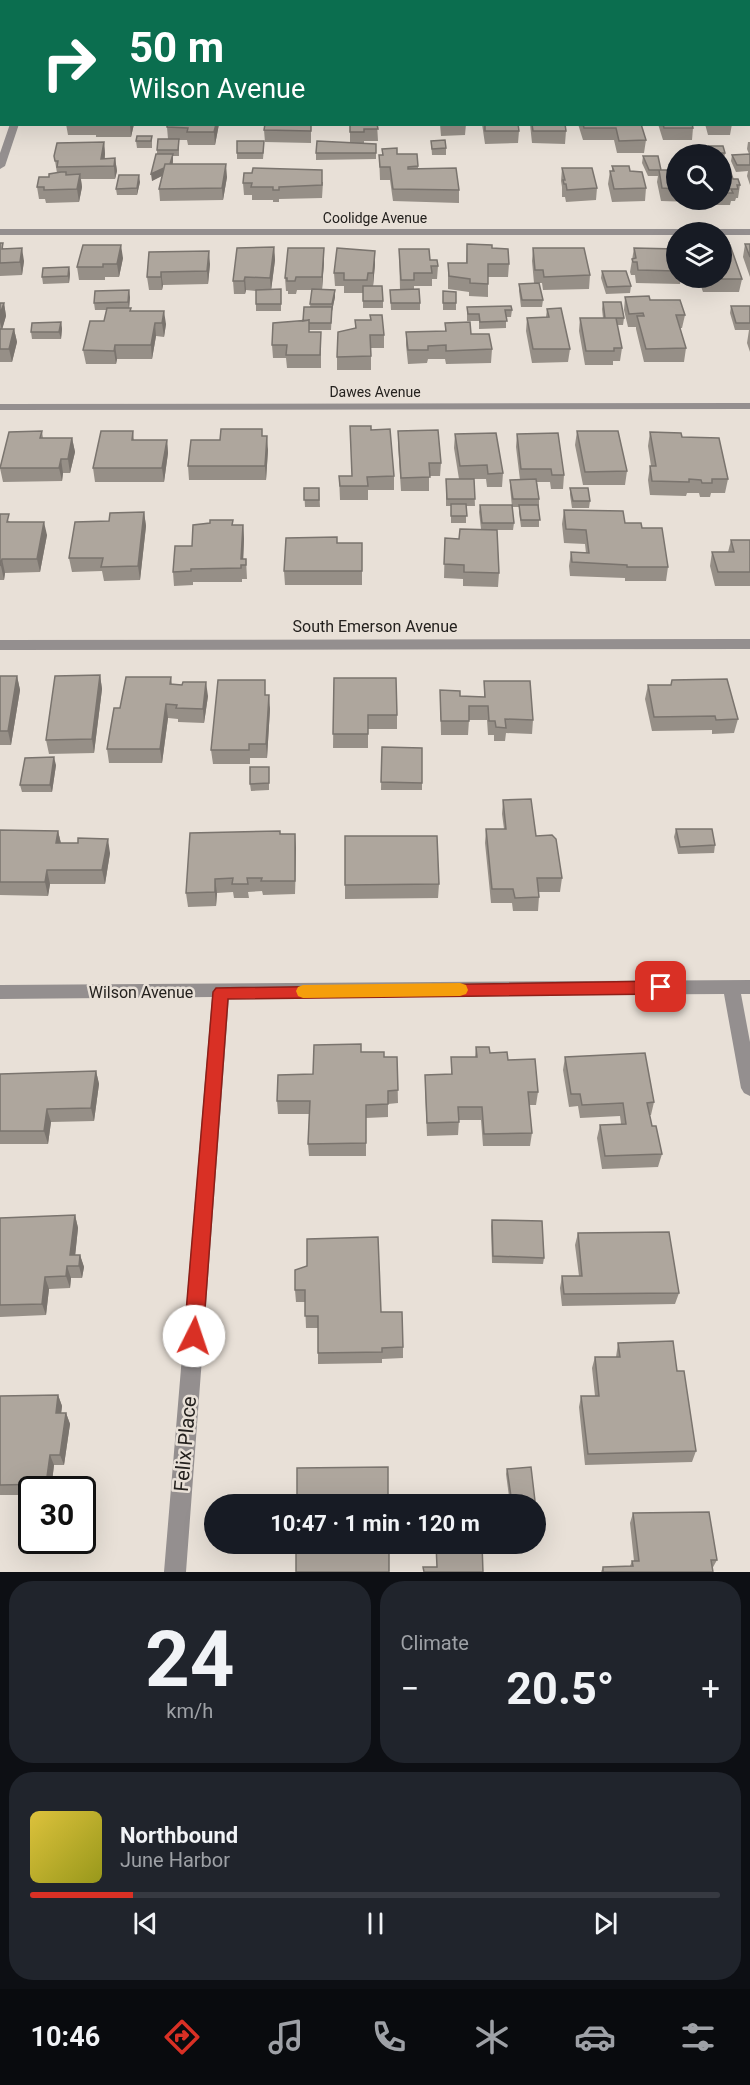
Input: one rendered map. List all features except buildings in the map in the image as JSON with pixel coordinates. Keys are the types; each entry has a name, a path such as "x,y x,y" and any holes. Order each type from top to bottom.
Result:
{"street":[{"path":"0,166 14,126"},
{"name":"Coolidge Avenue","path":"0,232 750,232"},
{"name":"Dawes Avenue","path":"0,407 750,406"},
{"name":"South Emerson Avenue","path":"0,645 750,644"},
{"path":"731,987 750,1089"},
{"name":"Wilson Avenue","path":"0,992 750,987"},
{"name":"Felix Place","path":"175,1572 221,992"}],"slow traffic":[{"path":"303,991 460,990"}],"route":[{"path":"194,1336 221,992 661,987"}]}
